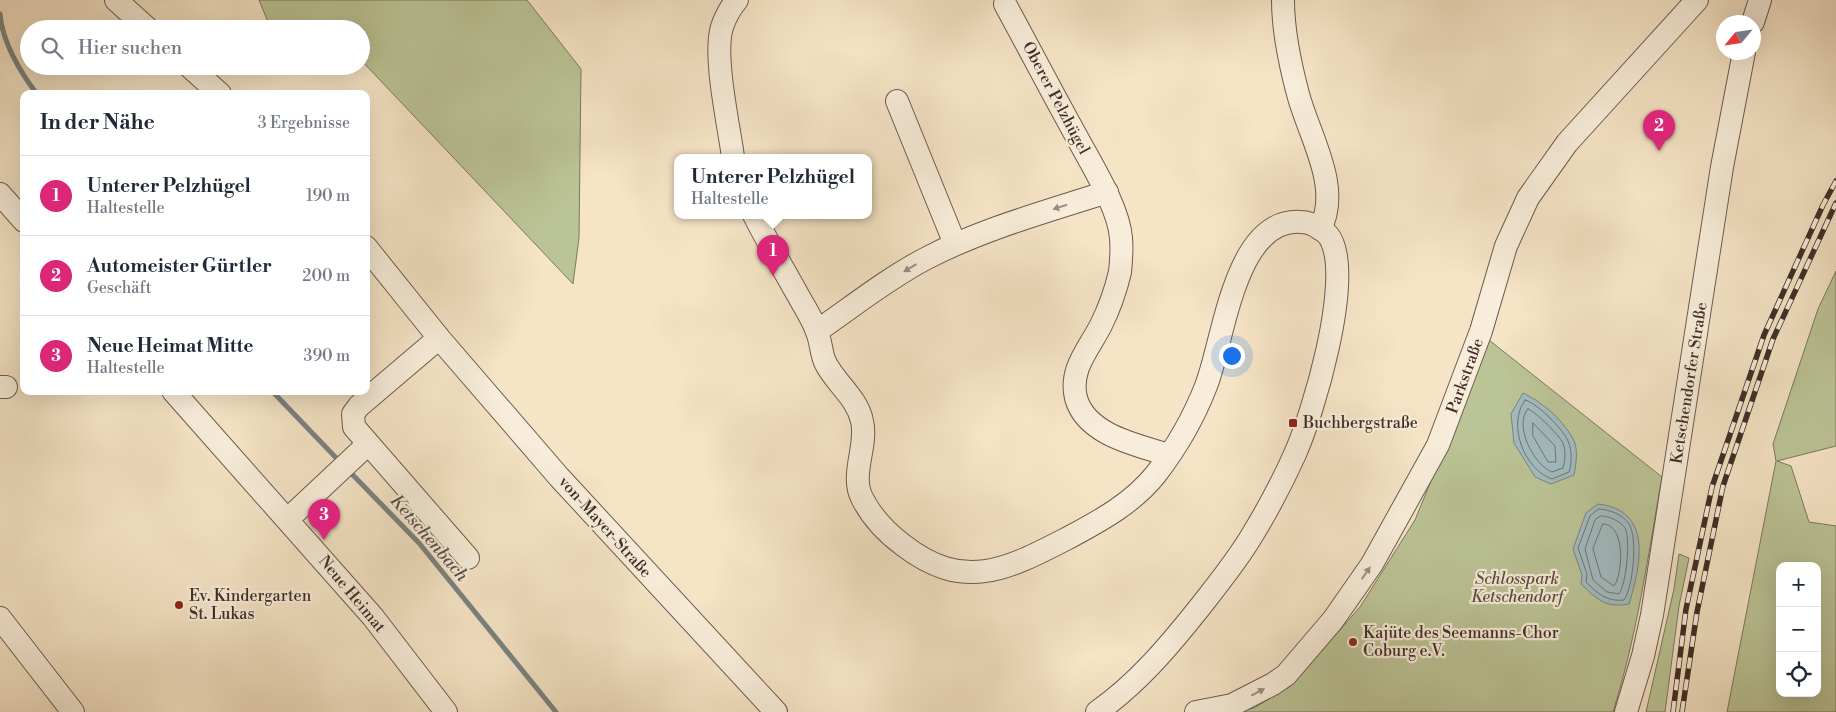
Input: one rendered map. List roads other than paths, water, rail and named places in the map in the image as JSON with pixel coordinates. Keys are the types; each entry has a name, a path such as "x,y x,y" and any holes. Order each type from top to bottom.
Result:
{"street":[{"path":"116,0 138,20"},
{"path":"733,154 721,75 720,39 722,26 737,0"},
{"path":"1283,0 1288,46 1299,95 1322,164 1328,204 1327,216 1320,229"},
{"name":"Parkstraße","path":"1196,712 1232,705 1273,684 1286,675 1333,620 1372,564 1424,475 1455,407 1481,331 1506,246 1528,198 1567,143 1697,0"},
{"path":"1755,15 1760,0"},
{"name":"Oberer Pelzhügel","path":"1005,4 1107,192 1122,237 1120,271 1102,325 1079,362 1074,378 1076,397 1081,410 1090,422 1124,440 1169,455"},
{"name":"Ketschendorfer Straße","path":"1626,712 1643,656 1652,615 1722,168 1742,60"},
{"path":"199,75 216,90"},
{"path":"897,101 954,244"},
{"path":"817,331 901,273 954,244 1107,192"},
{"path":"756,219 817,331 825,363 852,398 863,424 864,436 858,482 862,500 896,540 916,555 946,570 985,572 1014,564 1061,542 1095,524 1133,498 1155,475 1189,423 1207,385 1236,285 1247,256 1255,244 1275,227 1300,222 1320,229 1328,235 1333,244 1336,259 1334,310 1322,367 1307,423 1295,454 1249,540 1218,584 1146,671 1123,694 1096,712"},
{"name":"von-Mayer-Straße","path":"370,252 440,338 566,484 776,712"},
{"path":"440,338 359,406 353,414 354,427 362,450 468,558"},
{"name":"Neue Heimat","path":"177,395 373,617 446,712"},
{"path":"288,519 362,450"},
{"path":"0,618 73,712"}],"water":[{"path":"1523,393 1550,411 1572,437 1576,451 1574,475 1551,484 1535,477 1514,443 1511,414"},
{"path":"1598,504 1616,508 1628,517 1635,528 1639,542 1639,557 1629,604 1608,604 1581,584 1582,575 1573,549 1586,513"}],"waterway":[{"name":"Ketschenbach","path":"0,14 4,35 20,69"},
{"name":"Ketschenbach","path":"23,75 34,90"},
{"name":"Ketschenbach","path":"276,395 341,463"},
{"name":"Ketschenbach","path":"349,471 419,543 556,712"}],"railway":[{"path":"1673,712 1686,609 1712,487 1764,335 1823,205 1836,181"},
{"path":"1682,712 1697,612 1723,486 1773,339 1836,203"}],"place":[{"name":"Automeister Gürtler","path":"1659,151"},
{"name":"Unterer Pelzhügel","path":"773,276"},
{"name":"Buchbergstraße","path":"1293,423"},
{"name":"Neue Heimat Mitte","path":"324,540"},
{"name":"Ev. Kindergarten St. Lukas","path":"179,605"},
{"name":"Kajüte des Seemanns-Chor Coburg e.V.","path":"1353,642"}],"park label":[{"name":"Schlosspark Ketschendorf","path":"1517,588"}]}
